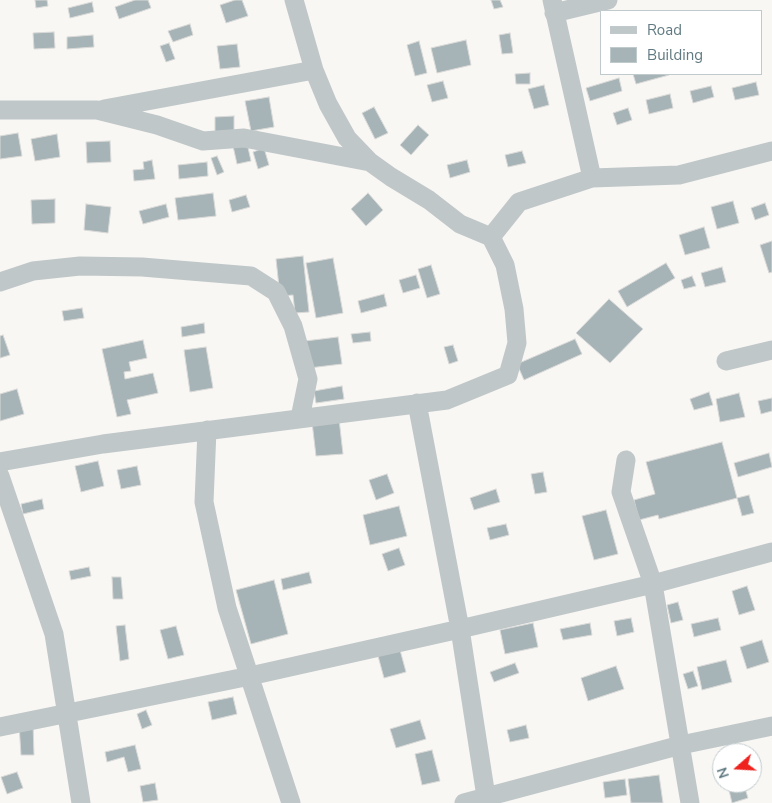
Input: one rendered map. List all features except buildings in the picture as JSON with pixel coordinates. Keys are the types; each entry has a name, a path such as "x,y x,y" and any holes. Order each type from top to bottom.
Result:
{"street":[{"path":"0,462 103,444 447,400 508,375 517,343 514,309 505,265 491,237 460,224 429,200 370,162 347,138 328,104 314,70 294,0"},
{"path":"592,178 553,6 608,0"},
{"path":"0,110 16,112 97,110 314,70"},
{"path":"97,110 157,125 202,141 244,138 370,162"},
{"path":"491,237 518,202 592,178 679,175 772,151"},
{"path":"0,282 33,271 80,266 142,267 251,276 276,292 294,326 308,379 300,418"},
{"path":"726,361 772,350"},
{"path":"417,403 460,629 486,800"},
{"path":"207,430 204,502 228,608 290,803"},
{"path":"626,460 622,492 653,584 690,803"},
{"path":"0,476 54,634 68,712 81,803"},
{"path":"0,727 250,676 460,629 653,584 772,552"},
{"path":"464,803 486,800 681,745 772,726"}]}
